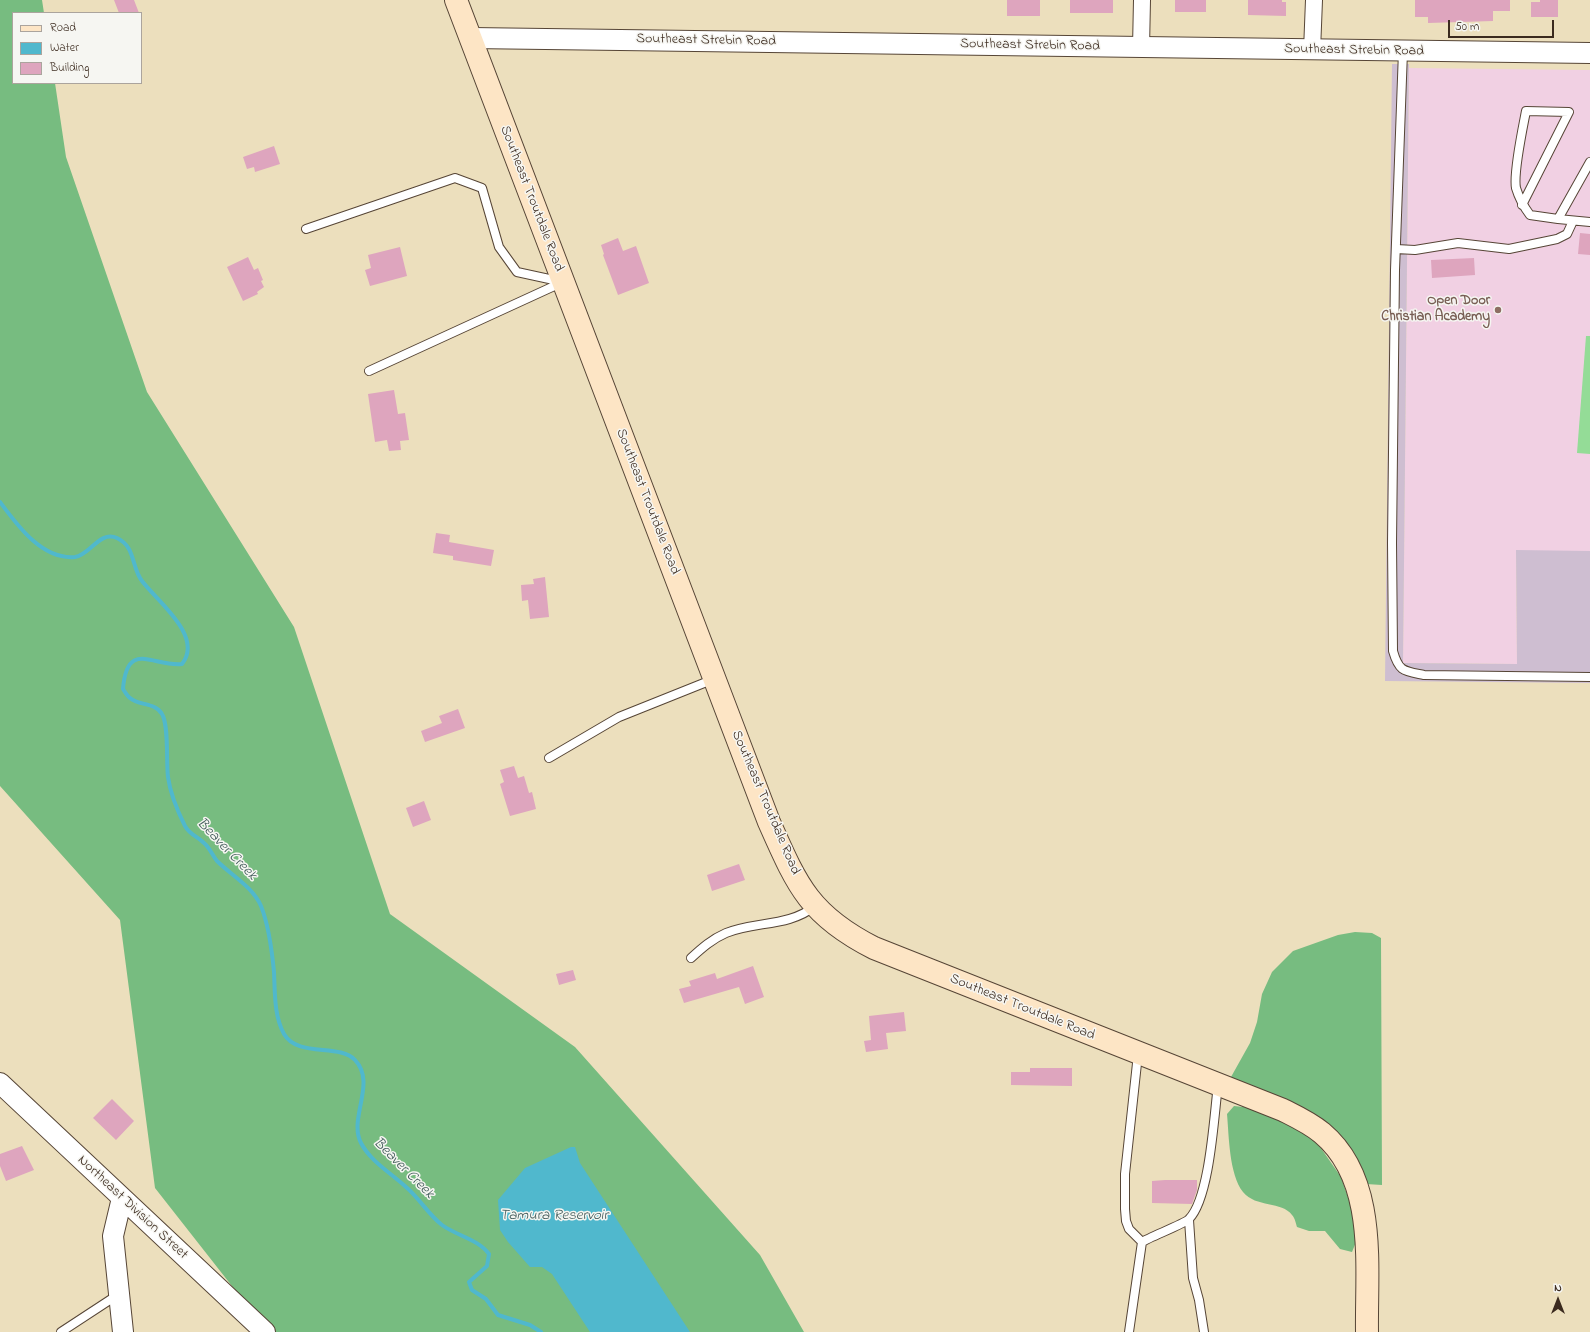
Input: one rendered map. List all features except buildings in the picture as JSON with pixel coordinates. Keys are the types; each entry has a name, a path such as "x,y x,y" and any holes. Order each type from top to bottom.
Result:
{"main road":[{"name":"Southeast Troutdale Road","path":"456,0 714,679 772,828 791,871 803,892 815,906 839,928 874,948 1283,1110 1308,1123 1324,1134 1342,1155 1354,1178 1363,1210 1366,1240 1366,1332"}],"street":[{"path":"1141,48 1142,0"},
{"path":"1312,50 1314,0"},
{"name":"Southeast Strebin Road","path":"471,38 1403,52 1590,53"},
{"name":"Northeast Division Street","path":"0,1083 265,1332"},
{"path":"122,1198 112,1236 123,1332"}],"lane":[{"path":"1403,52 1396,249 1392,543 1394,651 1397,664 1405,671 1424,675 1590,677"},
{"path":"1522,205 1569,112 1526,110 1516,187 1522,205 1530,215 1590,222"},
{"path":"1558,219 1590,162"},
{"path":"306,229 455,178 482,188 499,247 517,272 563,282"},
{"path":"1396,249 1414,250 1458,243 1509,249 1557,239 1567,234 1573,221"},
{"path":"369,371 563,282"},
{"path":"549,758 619,717 714,679"},
{"path":"691,958 707,942 728,932 795,918 806,913 815,906"},
{"path":"1138,1053 1125,1174 1125,1209 1126,1221 1129,1229 1142,1242"},
{"path":"1204,1332 1199,1300 1193,1278 1189,1220 1201,1196 1210,1159 1218,1084"},
{"path":"1142,1242 1189,1220"},
{"path":"1129,1332 1142,1242"},
{"path":"61,1332 119,1294"}],"shaded area":[{"path":"1392,64 1409,64 1403,663 1517,664 1516,550 1590,551 1590,683 1385,681"},
{"name":"Open Door Christian Academy","path":"1409,68 1590,70 1590,551 1516,551 1517,664 1403,663"}],"green space":[{"path":"0,0 42,0 44,12 12,12 12,84 55,84 66,157 147,392 294,627 390,914 575,1047 760,1255 804,1332 268,1332 155,1188 120,920 0,786"},
{"path":"1586,336 1590,336 1590,454 1577,453"},
{"path":"1355,932 1372,933 1381,938 1382,1185 1366,1184 1358,1161 1348,1145 1335,1131 1319,1119 1284,1099 1231,1077 1250,1043 1257,1022 1262,994 1272,972 1293,951 1338,935"},
{"path":"1234,1106 1253,1108 1287,1122 1316,1141 1341,1177 1351,1206 1356,1242 1352,1252 1340,1249 1325,1231 1309,1231 1297,1227 1294,1218 1288,1211 1276,1206 1262,1203 1248,1197 1243,1192 1238,1184 1232,1165 1229,1144 1227,1114"}],"water":[{"name":"Tamura Reservoir","path":"571,1147 575,1147 580,1163 690,1332 590,1332 552,1274 542,1267 530,1267 508,1242 500,1230 498,1200 525,1168"}],"waterway":[{"name":"Beaver Creek","path":"0,502 22,530 41,547 52,553 75,557 86,552 105,537 111,536 123,542 130,552 136,570 142,581 176,620 183,631 187,642 187,653 182,664 171,664 143,659 136,660 130,664 125,674 123,689 128,696 134,700 151,706 159,710 162,714 166,726 167,770 169,783 185,826 206,845 217,861 253,893 261,906 271,947 278,1020 284,1034 290,1041 299,1046 339,1052 348,1055 355,1060 361,1069 363,1079 358,1133 365,1150 376,1162 411,1191 442,1225 473,1241 489,1254 487,1266 469,1282 472,1290 486,1299 498,1315 530,1325 541,1332"}],"place":[{"name":"Open Door Christian Academy","path":"1498,310"}]}
